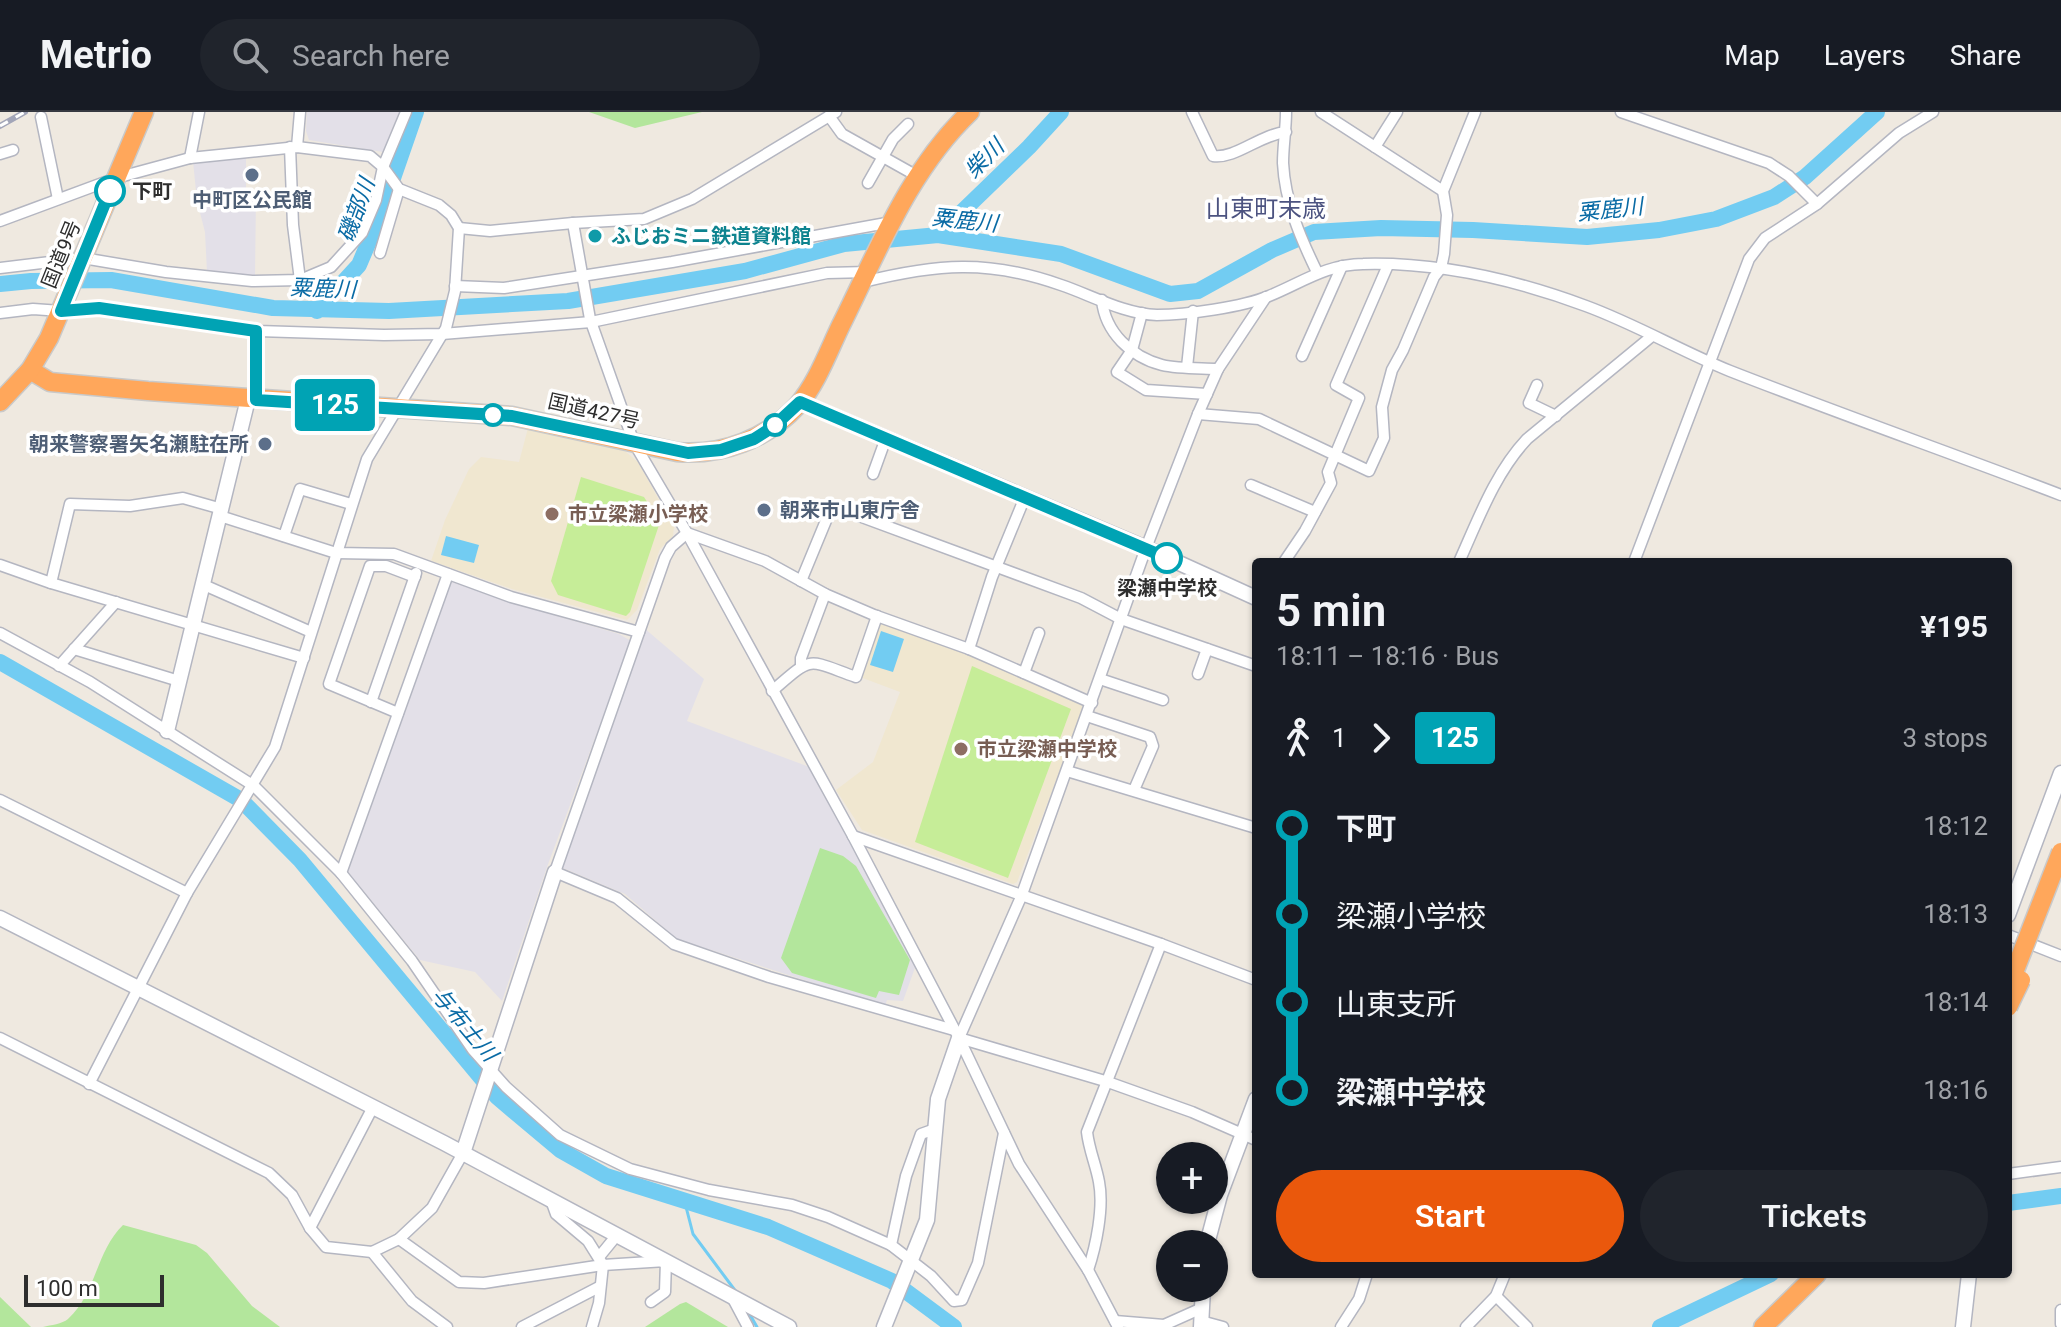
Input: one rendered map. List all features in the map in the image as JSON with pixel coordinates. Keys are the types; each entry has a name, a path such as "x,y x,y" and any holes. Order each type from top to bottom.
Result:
{"highway":[{"name":"国道9号","path":"0,402 30,370 62,308 144,112"},
{"name":"国道427号","path":"30,370 50,382 252,400 512,416 688,453 721,450 763,433 800,402 815,379 917,176 944,138 970,112"},
{"path":"2012,978 2061,852"},
{"path":"2012,997 2061,881"},
{"path":"1763,1327 1813,1278"},
{"path":"1777,1327 1825,1278"}],"street":[{"path":"190,158 199,112"},
{"path":"300,112 294,147 293,225 300,280"},
{"path":"0,268 82,261 257,281 300,280 331,267 362,233 376,200 383,167 406,112"},
{"path":"1192,112 1213,156 1224,157 1269,134 1286,132"},
{"path":"1286,112 1283,160 1286,193 1295,224 1314,267"},
{"path":"1321,112 1443,191"},
{"path":"1375,147 1397,112"},
{"path":"1198,414 1259,419 1369,471 1384,438 1382,407 1392,370 1434,277 1441,268 1447,215 1443,191 1475,112"},
{"path":"1621,112 1769,163 1789,176 1817,204"},
{"path":"1636,558 1749,259 1765,238 1817,204 1899,133 1932,113"},
{"path":"459,228 490,231 644,219 692,199 832,114 842,134 917,176"},
{"path":"41,117 58,199"},
{"path":"868,183 893,139 908,124"},
{"path":"0,221 116,178 190,158 294,147 370,156 383,167 399,189 439,205 451,215 459,228 455,288 444,331 367,459 275,747 187,893 89,1084"},
{"path":"0,154 13,150"},
{"path":"380,253 399,189"},
{"path":"573,223 590,320 634,443 687,533 853,836 956,1034 1019,1164 1088,1270 1117,1324 1164,1325 1201,1319 1223,1327"},
{"path":"455,288 504,288 582,277 892,224"},
{"path":"0,313 99,308 256,331 384,335 590,320 827,273 867,274 928,267 985,266 1056,283 1142,313 1157,315 1217,309 1266,297 1314,267 1363,264 1441,268 1517,283 1587,306 1709,362 1859,422 2061,495"},
{"path":"1286,558 1331,483 1328,472 1359,398 1336,385 1388,265"},
{"path":"1302,356 1342,266"},
{"path":"886,1322 927,1220 938,1099 956,1034 1021,897 1146,548 1198,414 1218,369 1266,297"},
{"path":"1102,300 1104,317 1112,333 1132,350 1163,365 1218,369"},
{"path":"1187,367 1193,311"},
{"path":"1142,313 1132,350 1117,372 1146,390 1207,394"},
{"path":"167,731 252,400 256,331"},
{"path":"1461,558 1513,455 1652,336"},
{"path":"1537,385 1529,403 1556,416"},
{"path":"800,402 1146,548 1252,596"},
{"path":"873,474 886,438"},
{"path":"1251,485 1315,512"},
{"path":"284,536 300,489 351,504"},
{"path":"969,649 996,568 1025,497"},
{"path":"51,583 70,504 130,506 183,498 336,553 394,554 511,597 639,632"},
{"path":"801,581 832,506 1081,598 1121,619 1252,665"},
{"path":"687,533 765,561 825,594 969,649 1092,703"},
{"path":"0,1038 269,1173 292,1195 310,1228 326,1247 372,1252 399,1239 432,1208 463,1153 555,872 666,554 687,533"},
{"path":"371,702 419,564"},
{"path":"0,565 304,658"},
{"path":"398,713 329,684 370,566 386,566 415,577"},
{"path":"341,873 448,574"},
{"path":"204,585 311,632"},
{"path":"801,667 801,658 825,594"},
{"path":"59,666 116,602"},
{"path":"772,691 801,667 814,662 856,677 877,616"},
{"path":"0,633 167,731 252,788 341,873 412,961 491,1073 560,1135 630,1169 709,1190 792,1205 828,1217 891,1245 911,1264 931,1276 954,1301 962,1300 978,1263 1004,1133"},
{"path":"1024,673 1039,633"},
{"path":"74,649 179,681"},
{"path":"1198,674 1207,649"},
{"path":"1100,679 1163,700"},
{"path":"1087,716 1150,737 1153,746 1134,790"},
{"path":"1067,771 1252,827"},
{"path":"2012,904 2061,773"},
{"path":"0,800 187,893"},
{"path":"853,836 1252,978"},
{"path":"555,872 617,898 674,944 769,977 1105,1081 1192,1112 1252,1138"},
{"path":"0,918 463,1153 789,1327"},
{"path":"2012,937 2061,956"},
{"path":"1088,1270 1097,1244 1100,1184 1090,1156 1087,1132 1161,944"},
{"path":"310,1228 373,1107"},
{"path":"1211,1230 1220,1195 1252,1109"},
{"path":"891,1245 906,1176 921,1134 935,1129"},
{"path":"2012,1173 2061,1167"},
{"path":"551,1200 556,1214 588,1241 601,1261"},
{"path":"592,1327 599,1303 601,1261 617,1235"},
{"path":"399,1239 459,1282 484,1283 601,1261 666,1261"},
{"path":"372,1252 412,1301 447,1327"},
{"path":"651,1302 665,1292 666,1261"},
{"path":"1341,1327 1359,1299 1366,1278"},
{"path":"1466,1327 1496,1296 1503,1278"},
{"path":"1963,1327 1969,1278"},
{"path":"522,1327 599,1287"},
{"path":"731,1296 748,1327"},
{"path":"1496,1296 1527,1327"},
{"path":"2061,1310 2061,1324"}],"shaded area":[{"path":"307,112 399,112 383,152 309,140"},
{"path":"246,154 246,197 256,197 255,275 207,272 205,232 197,201 193,161"},
{"path":"528,428 616,446 626,452 638,462 674,527 673,536 660,549 637,610 627,620 512,589 431,561 445,520 469,469 481,457 519,462"},
{"path":"449,581 619,634 631,641 547,867 502,1001 475,972 420,960 347,871"},
{"path":"881,621 964,651 1085,706 1017,882 1013,884 862,830 836,790 873,762 900,692 860,677 876,623"},
{"path":"644,628 704,679 687,721 812,768 916,965 903,1001 887,1000 885,1006 677,939 625,894 563,868"}],"green space":[{"path":"589,112 702,112 635,128"},
{"path":"581,477 644,497 660,522 630,612 626,616 558,595 551,581"},
{"path":"972,666 1071,709 1008,878 915,842"},
{"path":"820,848 843,856 856,866 910,960 899,995 879,991 876,998 792,973 781,958"},
{"path":"123,1225 196,1245 207,1253 252,1306 280,1327 43,1327 66,1321 77,1309 107,1247"},
{"path":"0,1297 31,1327 0,1327"},
{"path":"686,1302 728,1327 645,1327"}],"water":[{"path":"446,536 479,545 474,563 441,555"},
{"path":"881,631 904,639 893,672 870,665"}],"waterway":[{"name":"磯部川","path":"317,311 359,265 381,213 416,112"},
{"name":"柴川","path":"938,235 1061,112"},
{"name":"粟鹿川","path":"0,284 111,280 273,308 389,311 568,301 745,271 844,244 938,235 1061,254 1170,294 1198,291 1272,250 1314,232 1381,228 1587,237 1659,230 1716,219 1774,197 1805,177 1877,112"},
{"name":"与布土川","path":"0,662 241,800 300,860 497,1097 560,1150 606,1176 768,1227 892,1281 954,1327"},
{"name":"与布土川","path":"2012,1202 2061,1196"},
{"path":"685,1203 693,1234 737,1293"},
{"name":"与布土川","path":"1660,1327 1763,1278"},
{"path":"749,1313 757,1327"}],"railway":[{"path":"0,126 25,112"}],"bus line":[{"name":"125","path":"110,191 61,311 99,308 256,331 256,400 512,416 688,453 721,450 754,439 773,427 800,402 1167,558"}],"place":[{"name":"中町区公民館","path":"252,175"},
{"name":"下町","path":"110,191"},
{"name":"ふじおミニ鉄道資料館","path":"595,236"},
{"name":"朝来警察署矢名瀬駐在所","path":"265,444"},
{"name":"朝来市山東庁舎","path":"764,510"},
{"name":"市立梁瀬小学校","path":"552,514"},
{"name":"梁瀬中学校","path":"1167,558"},
{"name":"市立梁瀬中学校","path":"961,749"}],"district":[{"name":"山東町末歳","path":"1266,209"}]}
